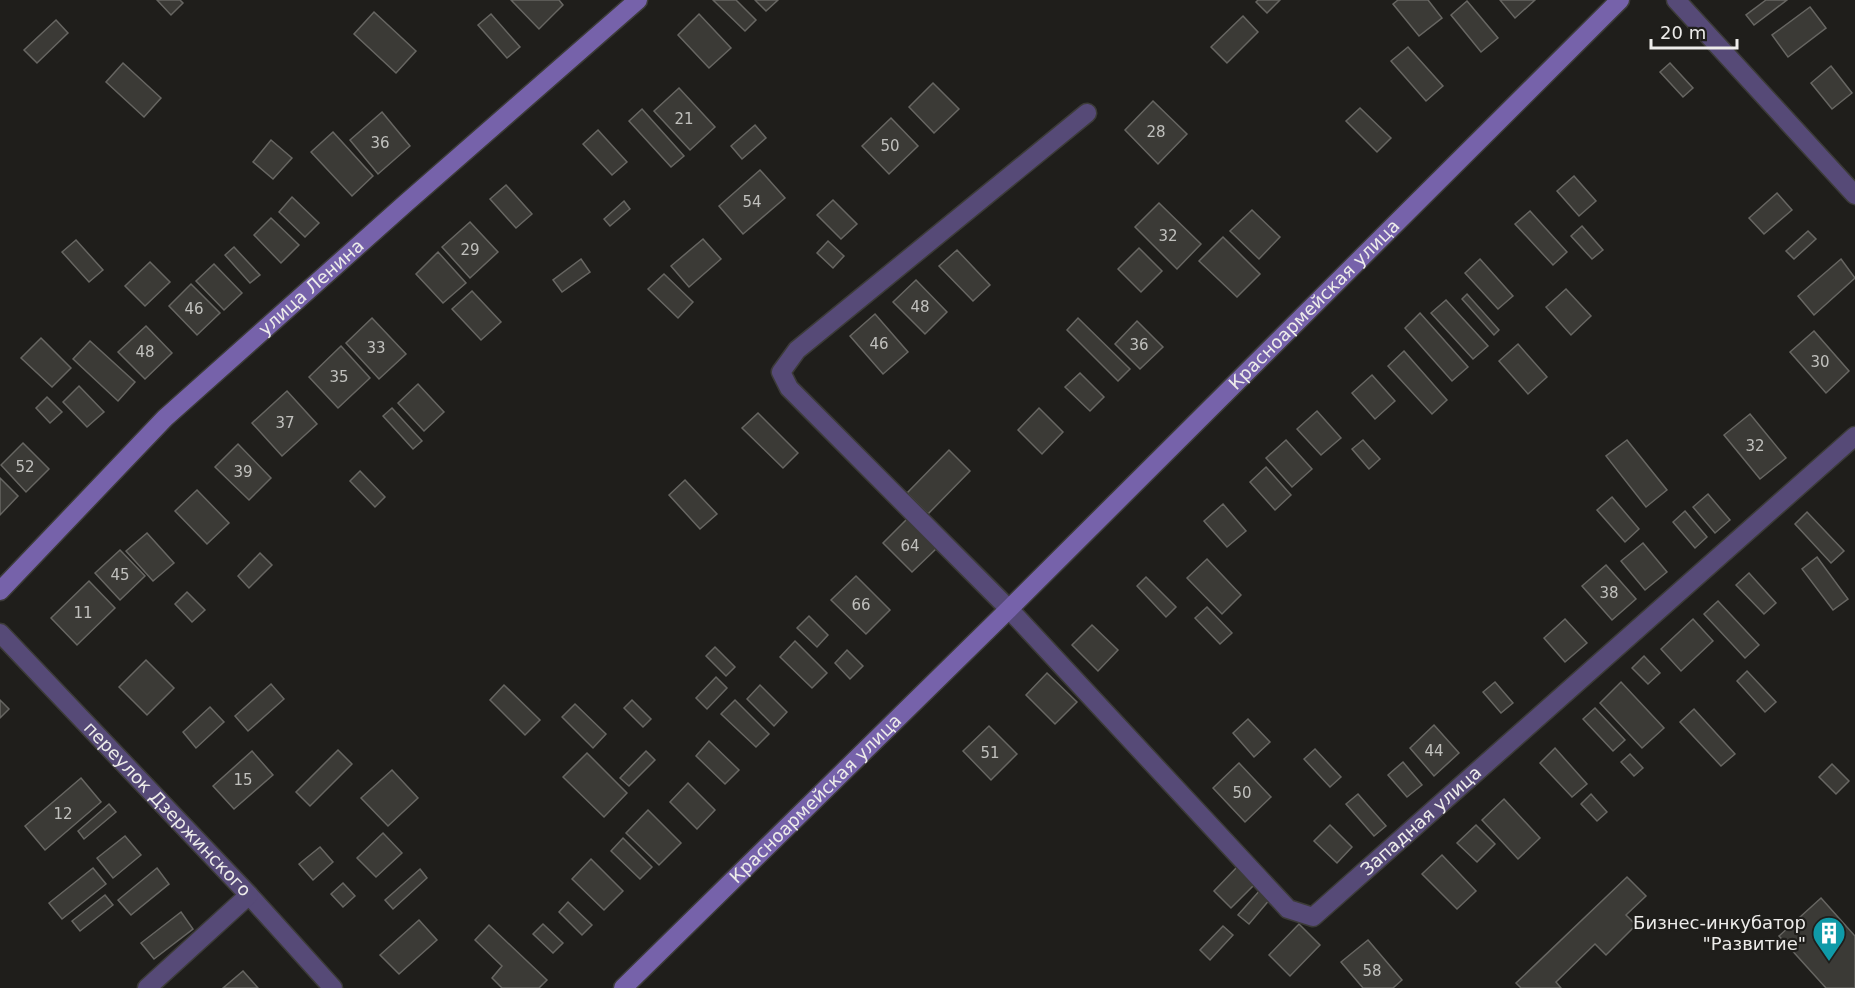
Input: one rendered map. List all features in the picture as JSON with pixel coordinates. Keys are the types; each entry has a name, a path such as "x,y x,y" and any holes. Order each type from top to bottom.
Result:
{"street":[{"name":"улица Ленина","path":"0,591 165,418 638,0"},
{"name":"Красноармейская улица","path":"623,988 1009,609 1620,0"},
{"path":"1676,0 1855,195"},
{"path":"1009,609 789,388 781,372 797,350 1087,113"},
{"name":"Западная улица","path":"1009,609 1288,909 1313,917 1855,436"},
{"name":"переулок Дзержинского","path":"0,633 249,895 333,988"},
{"path":"147,988 249,895"}],"building":[{"path":"157,0 180,0 183,3 171,15"},
{"path":"511,0 559,0 563,5 539,29"},
{"path":"713,0 736,0 756,20 745,31"},
{"path":"755,0 778,0 766,11"},
{"path":"1258,0 1280,0 1267,13 1256,2"},
{"path":"1398,0 1428,0 1442,18 1419,36 1393,4"},
{"path":"1500,0 1535,0 1515,18"},
{"path":"1766,0 1787,0 1754,25 1746,15"},
{"path":"1467,1 1498,38 1481,52 1451,15"},
{"path":"1810,7 1826,28 1788,57 1772,35"},
{"path":"374,12 416,51 396,73 354,34"},
{"path":"491,14 520,47 507,58 478,25"},
{"path":"699,14 731,48 709,68 678,35"},
{"path":"1243,16 1258,32 1227,63 1211,47"},
{"path":"56,20 68,33 37,63 24,50"},
{"path":"1408,47 1443,86 1426,101 1391,61"},
{"path":"123,63 161,98 144,117 106,82"},
{"path":"1670,63 1693,88 1683,97 1660,72"},
{"path":"1831,66 1852,93 1832,109 1811,83"},
{"path":"933,83 959,109 934,133 909,107"},
{"path":"679,88 715,127 690,150 654,111"},
{"path":"1153,101 1187,134 1158,164 1125,130"},
{"path":"1360,108 1391,138 1377,152 1346,121"},
{"path":"642,109 684,156 671,167 629,121"},
{"path":"382,112 410,146 378,174 350,140"},
{"path":"891,118 918,146 889,174 862,146"},
{"path":"755,125 766,138 742,159 731,146"},
{"path":"598,130 627,162 612,175 583,144"},
{"path":"333,132 373,176 352,196 311,152"},
{"path":"271,140 292,158 273,179 253,162"},
{"path":"760,170 785,198 743,234 719,206"},
{"path":"1574,176 1596,201 1579,216 1557,191"},
{"path":"506,185 532,214 516,228 490,199"},
{"path":"1777,193 1792,210 1764,234 1749,218"},
{"path":"292,197 319,223 305,237 279,212"},
{"path":"833,200 857,224 841,239 817,215"},
{"path":"624,201 630,209 610,226 604,219"},
{"path":"1159,203 1201,244 1177,269 1135,227"},
{"path":"1252,210 1280,237 1259,259 1230,231"},
{"path":"1530,211 1567,252 1553,265 1515,224"},
{"path":"271,218 299,245 281,263 254,235"},
{"path":"470,222 498,252 470,278 442,247"},
{"path":"1582,226 1603,250 1592,259 1571,236"},
{"path":"1808,231 1816,239 1794,259 1786,251"},
{"path":"1223,237 1260,274 1237,297 1199,261"},
{"path":"703,239 721,259 689,287 671,266"},
{"path":"76,240 103,270 89,282 62,252"},
{"path":"828,241 844,256 833,268 817,253"},
{"path":"234,247 260,275 250,283 225,255"},
{"path":"1139,248 1162,271 1141,292 1118,269"},
{"path":"957,250 990,285 973,301 939,266"},
{"path":"438,252 466,283 443,303 416,274"},
{"path":"581,259 590,272 562,292 553,280"},
{"path":"1480,259 1513,296 1498,309 1465,273"},
{"path":"1841,259 1855,278 1814,315 1798,296"},
{"path":"150,262 170,282 145,306 125,286"},
{"path":"214,264 242,293 224,310 196,281"},
{"path":"664,274 693,302 678,318 648,289"},
{"path":"916,280 947,312 925,334 893,302"},
{"path":"191,284 220,313 197,335 169,306"},
{"path":"1566,289 1591,316 1571,335 1546,307"},
{"path":"472,291 501,322 481,340 452,309"},
{"path":"1467,294 1499,330 1494,335 1462,299"},
{"path":"1446,300 1488,346 1473,359 1431,313"},
{"path":"1420,313 1468,367 1452,381 1405,328"},
{"path":"875,314 908,352 883,374 850,336"},
{"path":"372,318 406,354 379,379 346,343"},
{"path":"1078,318 1130,369 1118,381 1067,330"},
{"path":"1137,321 1163,347 1140,369 1115,344"},
{"path":"146,326 172,353 145,379 118,352"},
{"path":"1814,331 1849,371 1826,393 1790,352"},
{"path":"41,338 71,368 52,387 21,358"},
{"path":"90,341 135,382 118,401 73,359"},
{"path":"1518,344 1547,377 1528,394 1499,361"},
{"path":"341,346 370,378 338,408 309,377"},
{"path":"1404,351 1447,400 1432,414 1388,366"},
{"path":"1080,373 1104,397 1090,411 1065,387"},
{"path":"1372,375 1395,401 1375,419 1352,393"},
{"path":"418,384 444,412 424,431 398,403"},
{"path":"79,386 104,412 87,427 63,402"},
{"path":"287,391 317,424 282,456 252,423"},
{"path":"47,397 62,412 50,423 36,408"},
{"path":"392,408 422,441 413,449 383,416"},
{"path":"1039,408 1063,432 1042,454 1018,430"},
{"path":"1317,411 1341,438 1321,455 1297,429"},
{"path":"758,413 798,453 783,468 742,428"},
{"path":"1750,414 1786,458 1760,479 1724,435"},
{"path":"1286,440 1312,469 1292,487 1266,458"},
{"path":"1363,440 1380,459 1369,469 1352,449"},
{"path":"1627,440 1667,490 1646,507 1606,456"},
{"path":"23,443 49,469 26,492 1,465"},
{"path":"238,444 271,478 249,500 215,467"},
{"path":"949,450 970,471 928,514 907,493"},
{"path":"1266,467 1291,495 1275,510 1250,482"},
{"path":"360,471 385,497 375,507 350,481"},
{"path":"0,478 18,496 0,515"},
{"path":"685,480 717,514 700,529 669,495"},
{"path":"197,490 229,523 207,544 175,511"},
{"path":"1708,494 1730,520 1715,533 1693,507"},
{"path":"1612,497 1639,529 1625,542 1597,510"},
{"path":"1223,504 1246,531 1227,547 1204,521"},
{"path":"1685,511 1707,537 1695,548 1673,522"},
{"path":"1807,512 1844,551 1831,563 1795,524"},
{"path":"907,519 937,548 912,572 883,543"},
{"path":"147,533 174,563 153,581 126,551"},
{"path":"1643,543 1667,572 1645,590 1621,561"},
{"path":"120,550 145,576 120,600 95,573"},
{"path":"260,553 272,565 249,588 238,576"},
{"path":"1817,557 1848,599 1833,610 1802,569"},
{"path":"1207,559 1241,595 1222,614 1187,578"},
{"path":"1606,565 1636,599 1612,620 1582,586"},
{"path":"1749,573 1776,603 1764,614 1736,585"},
{"path":"856,576 890,610 866,634 831,600"},
{"path":"1146,577 1176,607 1166,617 1137,586"},
{"path":"89,581 115,608 77,645 51,618"},
{"path":"187,592 205,610 192,622 175,604"},
{"path":"1718,601 1759,645 1745,658 1704,614"},
{"path":"1207,607 1232,633 1220,644 1195,618"},
{"path":"809,616 828,635 817,647 797,628"},
{"path":"1565,619 1587,643 1565,662 1544,638"},
{"path":"1693,619 1713,641 1681,671 1661,649"},
{"path":"1092,625 1118,650 1098,671 1072,645"},
{"path":"795,641 827,673 812,688 780,657"},
{"path":"715,647 735,667 726,676 706,656"},
{"path":"847,650 863,666 850,679 835,663"},
{"path":"1644,656 1660,673 1648,684 1632,668"},
{"path":"146,660 174,688 147,715 119,687"},
{"path":"1747,671 1776,702 1765,712 1737,681"},
{"path":"1047,673 1077,702 1055,724 1026,695"},
{"path":"716,677 727,688 707,709 696,698"},
{"path":"1495,682 1513,703 1501,713 1483,692"},
{"path":"1621,682 1664,728 1642,748 1600,703"},
{"path":"271,684 284,699 248,731 235,716"},
{"path":"504,685 540,720 525,735 490,700"},
{"path":"760,685 787,712 774,726 747,699"},
{"path":"0,700 9,709 0,718"},
{"path":"632,700 651,719 643,727 624,708"},
{"path":"735,700 769,734 756,747 721,714"},
{"path":"575,704 606,734 593,748 562,717"},
{"path":"210,707 224,722 196,748 183,732"},
{"path":"1595,708 1625,740 1613,751 1583,719"},
{"path":"1694,709 1735,754 1721,766 1680,722"},
{"path":"1248,719 1270,742 1254,757 1233,733"},
{"path":"1434,725 1459,753 1434,776 1410,748"},
{"path":"989,726 1017,754 991,780 963,751"},
{"path":"709,741 739,770 725,784 696,756"},
{"path":"1555,748 1587,784 1572,797 1540,763"},
{"path":"1315,749 1341,777 1330,787 1304,759"},
{"path":"338,750 352,764 310,806 296,792"},
{"path":"252,751 273,775 234,809 213,786"},
{"path":"646,751 655,760 629,786 620,778"},
{"path":"587,753 627,793 604,817 563,777"},
{"path":"1630,754 1643,768 1634,776 1621,762"},
{"path":"1403,762 1422,785 1407,797 1388,775"},
{"path":"1239,763 1271,797 1245,822 1213,788"},
{"path":"1832,764 1849,781 1836,794 1819,777"},
{"path":"392,770 418,798 388,826 361,798"},
{"path":"81,778 101,802 45,850 25,826"},
{"path":"688,783 715,810 697,829 670,802"},
{"path":"1358,794 1386,826 1374,836 1346,804"},
{"path":"1591,794 1607,812 1597,821 1581,804"},
{"path":"1504,799 1540,838 1518,859 1482,820"},
{"path":"109,804 116,812 84,839 78,831"},
{"path":"648,810 681,843 659,865 626,833"},
{"path":"1330,825 1352,847 1337,863 1314,841"},
{"path":"1476,825 1495,844 1477,862 1457,843"},
{"path":"383,833 402,853 376,877 357,858"},
{"path":"125,836 141,855 113,878 97,858"},
{"path":"623,838 652,867 640,879 611,851"},
{"path":"320,847 333,862 313,880 299,864"},
{"path":"1442,855 1476,891 1457,909 1422,874"},
{"path":"591,859 623,891 604,910 572,879"},
{"path":"1239,865 1257,882 1231,908 1214,891"},
{"path":"93,868 106,884 62,919 49,903"},
{"path":"157,868 169,884 131,915 118,900"},
{"path":"420,869 427,878 393,909 385,900"},
{"path":"1627,877 1646,896 1626,915 1636,925 1606,955 1595,944 1556,982 1561,988 1521,988 1516,983"},
{"path":"343,883 355,896 343,907 331,894"},
{"path":"1261,889 1271,898 1249,924 1238,915"},
{"path":"105,895 113,905 80,931 72,921"},
{"name":"Бизнес-инкубатор \"Развитие\"","path":"1821,898 1855,936 1855,988 1826,988 1779,936"},
{"path":"568,902 592,925 582,935 559,912"},
{"path":"181,912 193,929 154,959 141,943"},
{"path":"419,920 437,940 399,974 380,955"},
{"path":"543,924 563,943 553,953 533,934"},
{"path":"1299,924 1320,945 1290,976 1269,955"},
{"path":"489,925 547,980 539,988 502,988 492,978 502,966 475,940"},
{"path":"1223,926 1233,935 1210,960 1200,950"},
{"path":"1368,940 1402,980 1393,988 1363,988 1341,962"},
{"path":"243,971 258,988 223,988"}],"place":[{"name":"Бизнес-инкубатор \"Развитие\"","path":"1829,962"}]}
